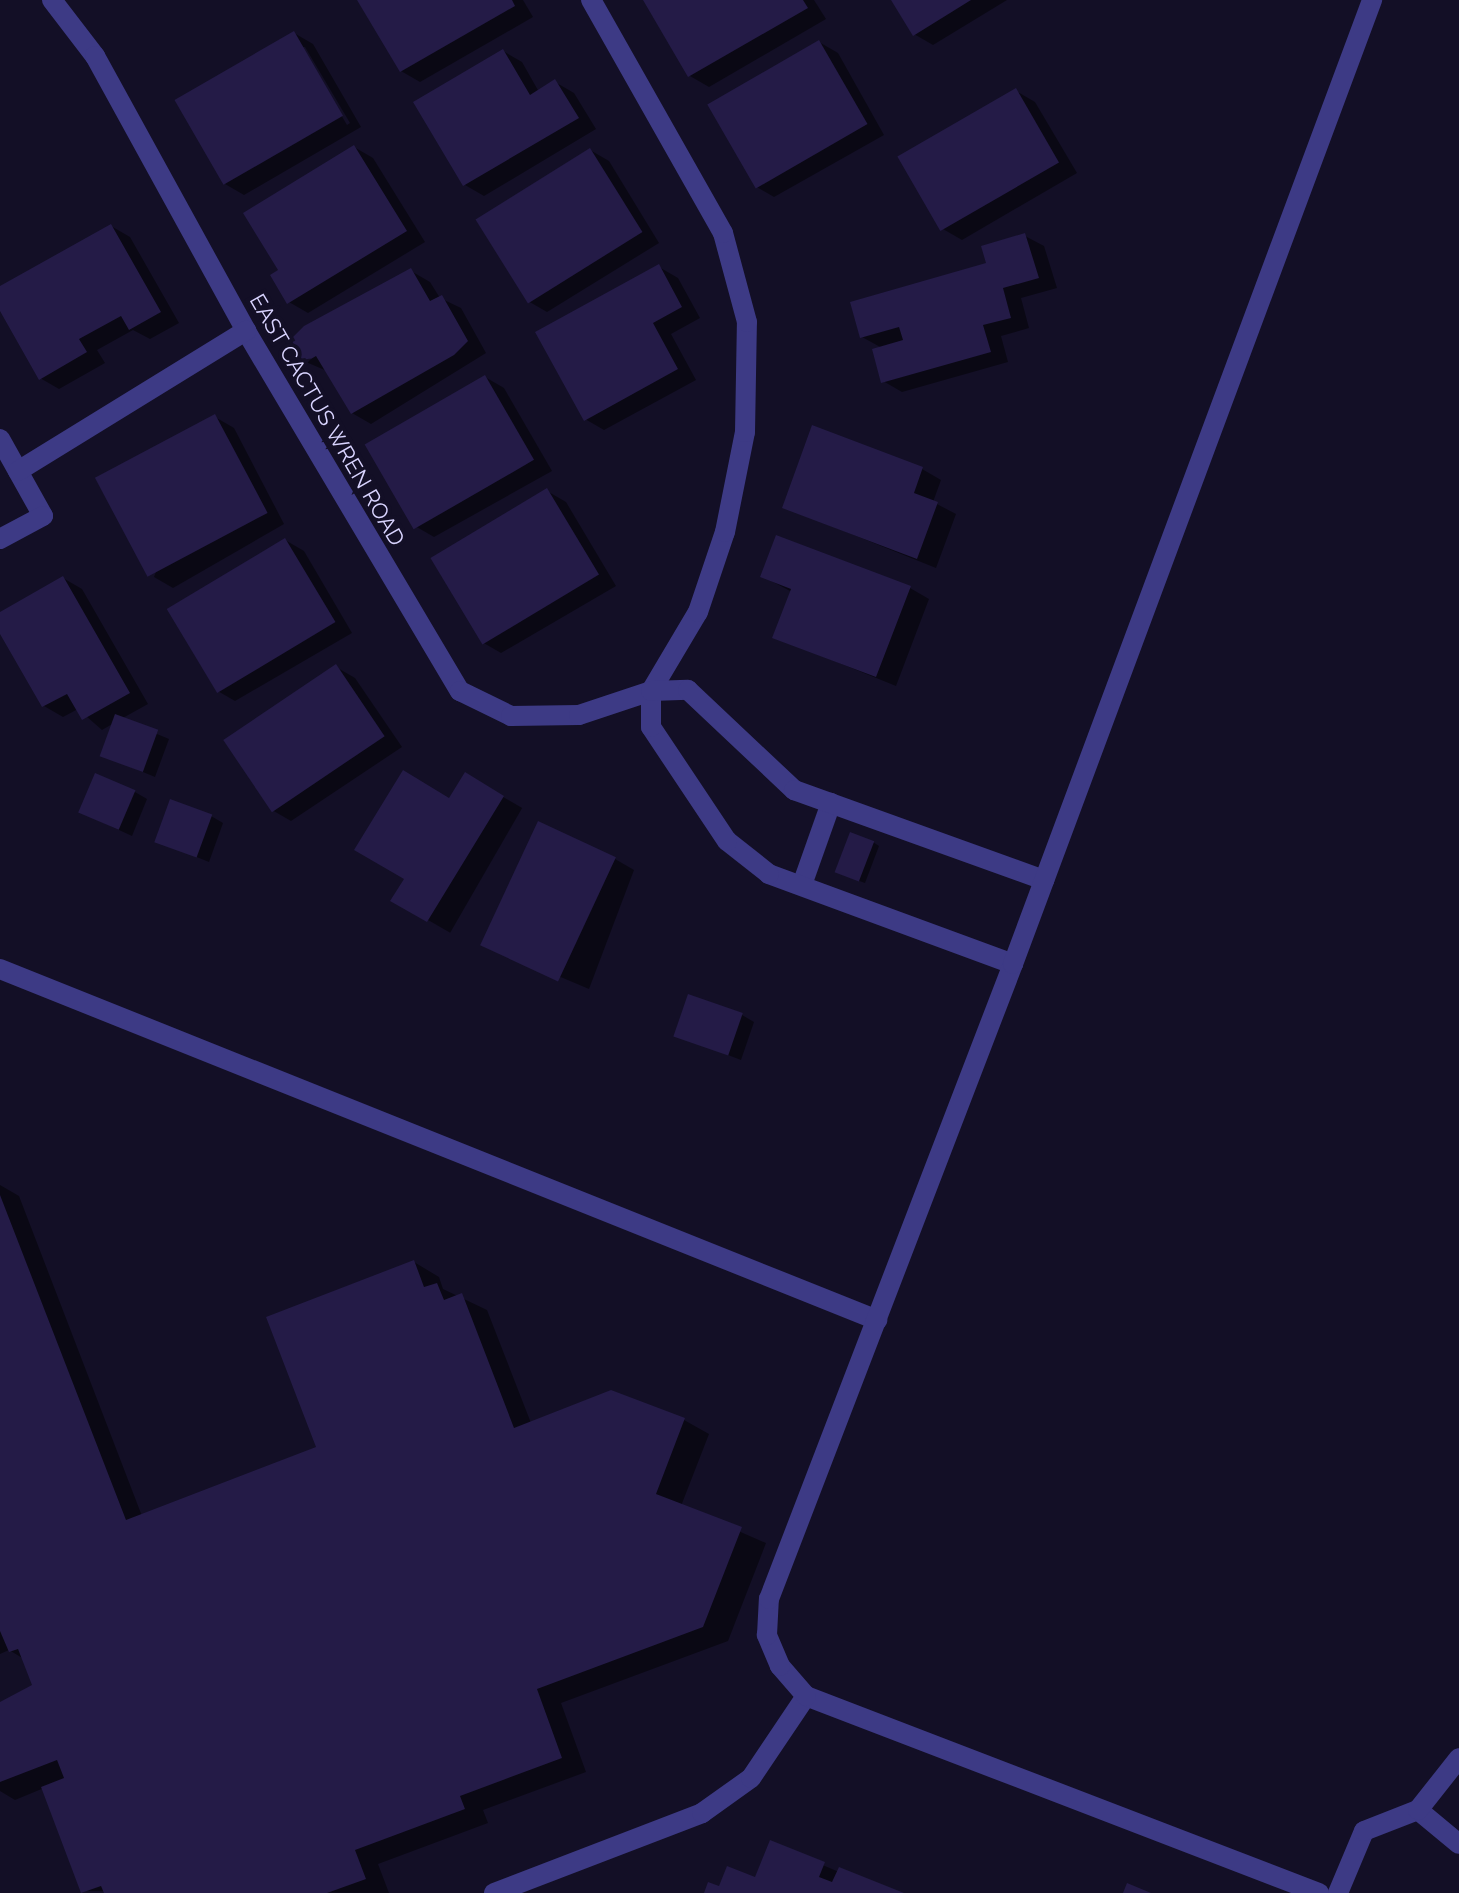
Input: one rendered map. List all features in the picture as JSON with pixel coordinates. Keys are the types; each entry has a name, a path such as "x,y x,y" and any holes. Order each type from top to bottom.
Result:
{"street":[{"name":"EAST CACTUS WREN ROAD","path":"52,0 95,56 246,331 460,691 511,716 579,715 651,691 688,690 794,790 1044,880"},
{"path":"591,0 723,233 747,322 745,432 725,532 698,612 651,691 651,727 727,841 769,874 803,882 1013,964"},
{"path":"1319,1893 806,1696 780,1666 767,1635 769,1599 1013,964 1372,0"},
{"path":"18,471 246,331"},
{"path":"0,439 43,516 0,539"},
{"path":"803,882 831,803"},
{"path":"0,969 877,1320"},
{"path":"494,1893 702,1813 751,1778 806,1696"},
{"path":"1338,1893 1364,1831 1418,1810 1459,1758"},
{"path":"1418,1810 1459,1844"}],"building":[{"path":"357,0 512,0 515,6 400,72"},
{"path":"643,0 803,0 808,8 688,77"},
{"path":"891,0 971,0 913,36"},
{"path":"294,31 343,116 223,185 174,100"},
{"path":"819,40 868,124 756,189 707,104"},
{"path":"503,49 530,95 555,79 579,118 463,186 413,102"},
{"path":"1016,88 1059,162 940,231 897,156"},
{"path":"354,145 407,231 287,304 270,275 278,270 243,213"},
{"path":"590,148 642,232 528,303 476,220"},
{"path":"111,224 161,312 129,330 121,316 79,339 87,352 39,380 0,311 0,286"},
{"path":"1025,233 1039,278 1003,288 1011,318 983,325 991,352 881,383 872,349 903,340 899,327 860,338 850,302 986,263 981,246"},
{"path":"659,264 682,307 653,323 678,369 584,421 535,332"},
{"path":"411,268 430,301 442,295 468,341 454,355 351,414 316,356 304,363 291,339 304,326"},
{"path":"485,375 534,460 414,529 365,444"},
{"path":"215,414 268,513 147,577 95,478"},
{"path":"812,425 923,467 914,493 938,502 917,559 782,508"},
{"path":"547,488 599,575 482,645 430,558"},
{"path":"776,535 911,586 876,677 772,638 791,589 760,577"},
{"path":"285,538 335,622 217,693 167,609"},
{"path":"63,576 130,693 82,720 67,694 42,707 0,634 0,612"},
{"path":"336,664 385,736 272,812 223,740"},
{"path":"115,714 158,730 143,772 100,756"},
{"path":"403,770 449,798 465,772 504,796 427,922 390,901 404,879 354,850"},
{"path":"95,773 136,790 119,830 78,813"},
{"path":"170,799 212,814 197,858 154,842"},
{"path":"538,821 616,857 558,982 480,945"},
{"path":"850,832 874,841 859,881 835,872"},
{"path":"688,994 743,1013 728,1055 673,1037"},
{"path":"0,1195 126,1520 316,1447 266,1317 414,1260 424,1287 437,1283 444,1300 462,1293 514,1428 611,1390 685,1418 656,1494 742,1527 703,1627 537,1689 562,1758 460,1796 465,1809 355,1850 366,1879 327,1893 104,1893 101,1886 81,1893 41,1787 64,1778 57,1760 0,1782 0,1702 32,1685 18,1649 9,1652 0,1631"},
{"path":"770,1840 825,1862 819,1877 832,1882 839,1867 904,1893 704,1893 708,1882 719,1886 727,1866 755,1877"},
{"path":"1127,1883 1151,1893 1123,1893"}]}
